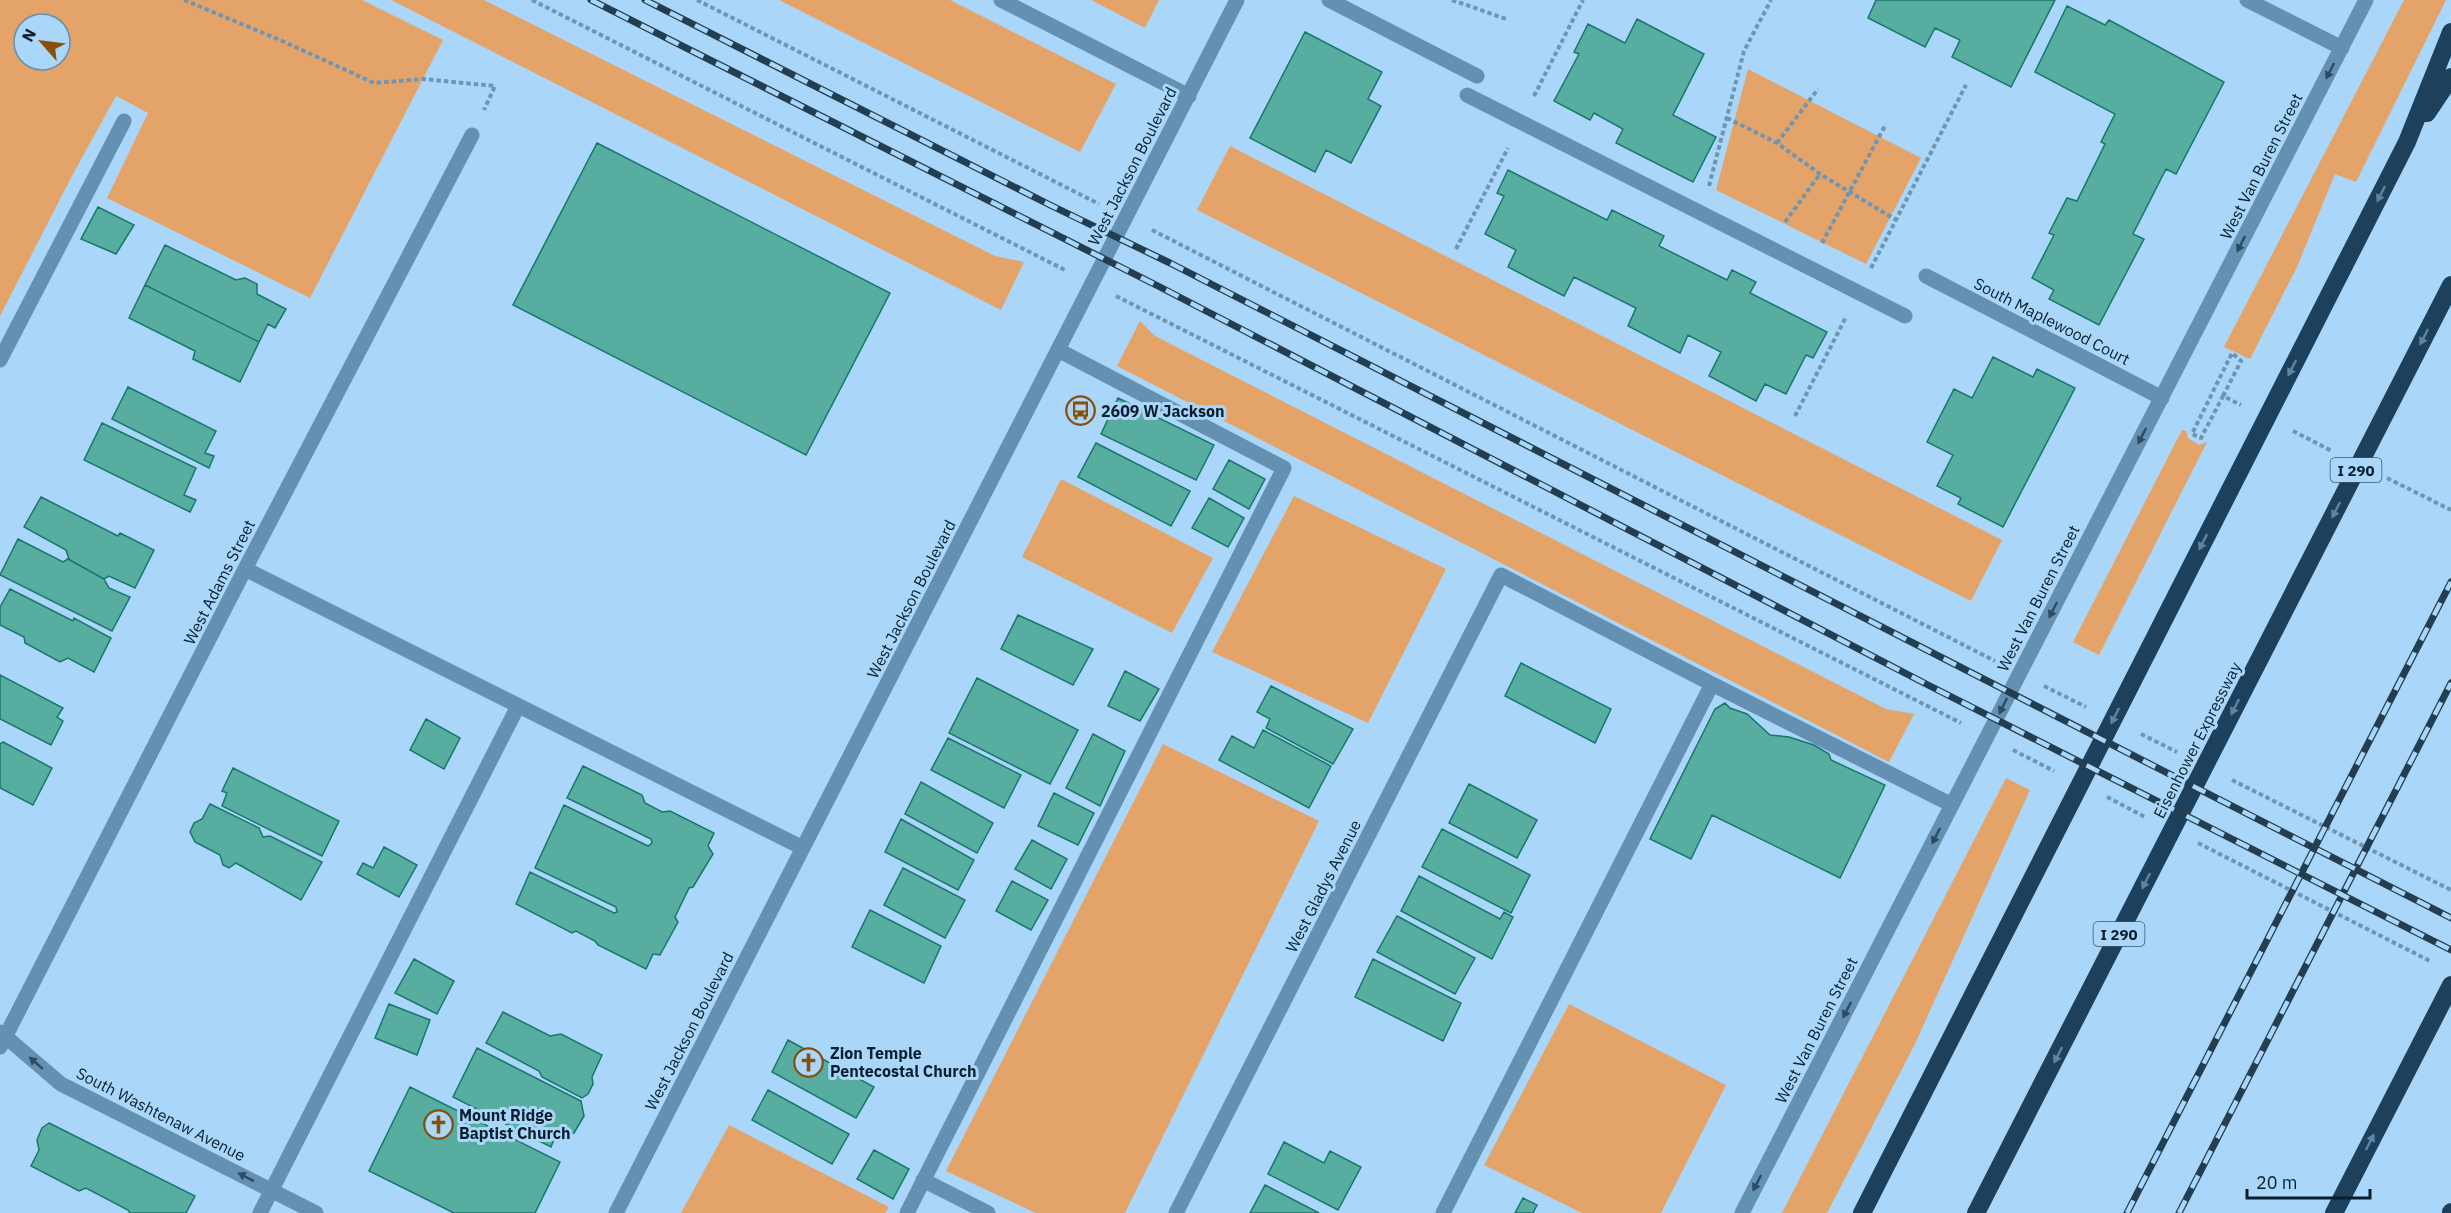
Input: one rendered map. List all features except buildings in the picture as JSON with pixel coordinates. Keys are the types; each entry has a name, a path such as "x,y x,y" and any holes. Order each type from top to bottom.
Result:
{"highway":[{"path":"1862,1213 2407,142 2451,32"},
{"path":"2407,142 2451,77"},
{"name":"Eisenhower Expressway","path":"1976,1213 2451,285"},
{"path":"2334,1213 2451,985"}],"street":[{"path":"1001,0 1189,96"},
{"name":"West Jackson Boulevard","path":"616,1213 1237,0"},
{"path":"1329,0 1477,76"},
{"path":"2247,0 2342,48"},
{"name":"West Van Buren Street","path":"1742,1213 2366,0"},
{"path":"1467,95 1905,316"},
{"path":"0,360 124,121"},
{"name":"West Adams Street","path":"2,1038 472,135"},
{"name":"South Maplewood Court","path":"1926,276 2162,398"},
{"path":"907,1213 1284,468 1058,350"},
{"path":"245,569 803,848"},
{"name":"West Gladys Avenue","path":"1176,1213 1501,575 1712,684"},
{"path":"1443,1213 1712,684 1952,804"},
{"path":"260,1213 518,706"},
{"name":"South Washtenaw Avenue","path":"2,1038 61,1084 316,1213"},
{"path":"923,1180 988,1213"}],"path":[{"path":"184,0 374,83 423,79 495,86 472,135"},
{"path":"532,0 1030,252"},
{"path":"697,0 1063,186"},
{"path":"1452,0 1506,19"},
{"path":"1702,213 1744,51 1771,0"},
{"path":"1795,416 1966,85"},
{"path":"1777,143 1818,89"},
{"path":"1727,118 1777,143 1849,193 1896,220"},
{"path":"1808,267 1886,124"},
{"path":"1768,247 1820,174"},
{"path":"1179,244 1952,639"},
{"path":"1145,310 1920,702"},
{"path":"2232,353 2241,361 2223,396 2201,438 2192,434 2232,353"},
{"path":"2223,396 2229,399"}],"shaded area":[{"path":"0,0 362,0 443,40 310,298 107,198 148,113 116,96 0,316"},
{"path":"391,0 484,0 995,256 1024,262 1001,310"},
{"path":"779,0 950,0 1116,84 1080,152"},
{"path":"1091,0 1159,0 1145,28"},
{"path":"2404,0 2446,0 2356,182 2335,174 2297,267 2250,359 2224,347"},
{"path":"1748,69 1921,158 1866,264 1716,190"},
{"path":"1230,146 2002,540 1971,601 1197,210"},
{"path":"1140,321 1155,336 1886,709 1914,714 1889,762 1117,366"},
{"path":"2182,430 2186,431 2188,438 2199,445 2207,442 2099,655 2073,642"},
{"path":"1061,479 1213,558 1172,633 1022,557"},
{"path":"1294,496 1446,569 1368,723 1212,652"},
{"path":"1163,744 1319,821 1125,1213 1036,1213 946,1171"},
{"path":"2006,778 2030,790 1914,1046 1827,1213 1782,1213"},
{"path":"1569,1004 1726,1085 1661,1213 1582,1213 1484,1165"},
{"path":"729,1125 889,1207 885,1213 681,1213"}],"railway":[{"path":"591,0 1158,286 1928,685 2451,950"},
{"path":"645,0 1050,205 1170,263 2451,918"},
{"path":"2127,1213 2451,582"},
{"path":"2179,1213 2451,683"}],"place":[{"name":"2609 W Jackson","path":"1080,411"},
{"name":"Zion Temple Pentecostal Church","path":"809,1062"},
{"name":"Mount Ridge Baptist Church","path":"438,1124"}]}
